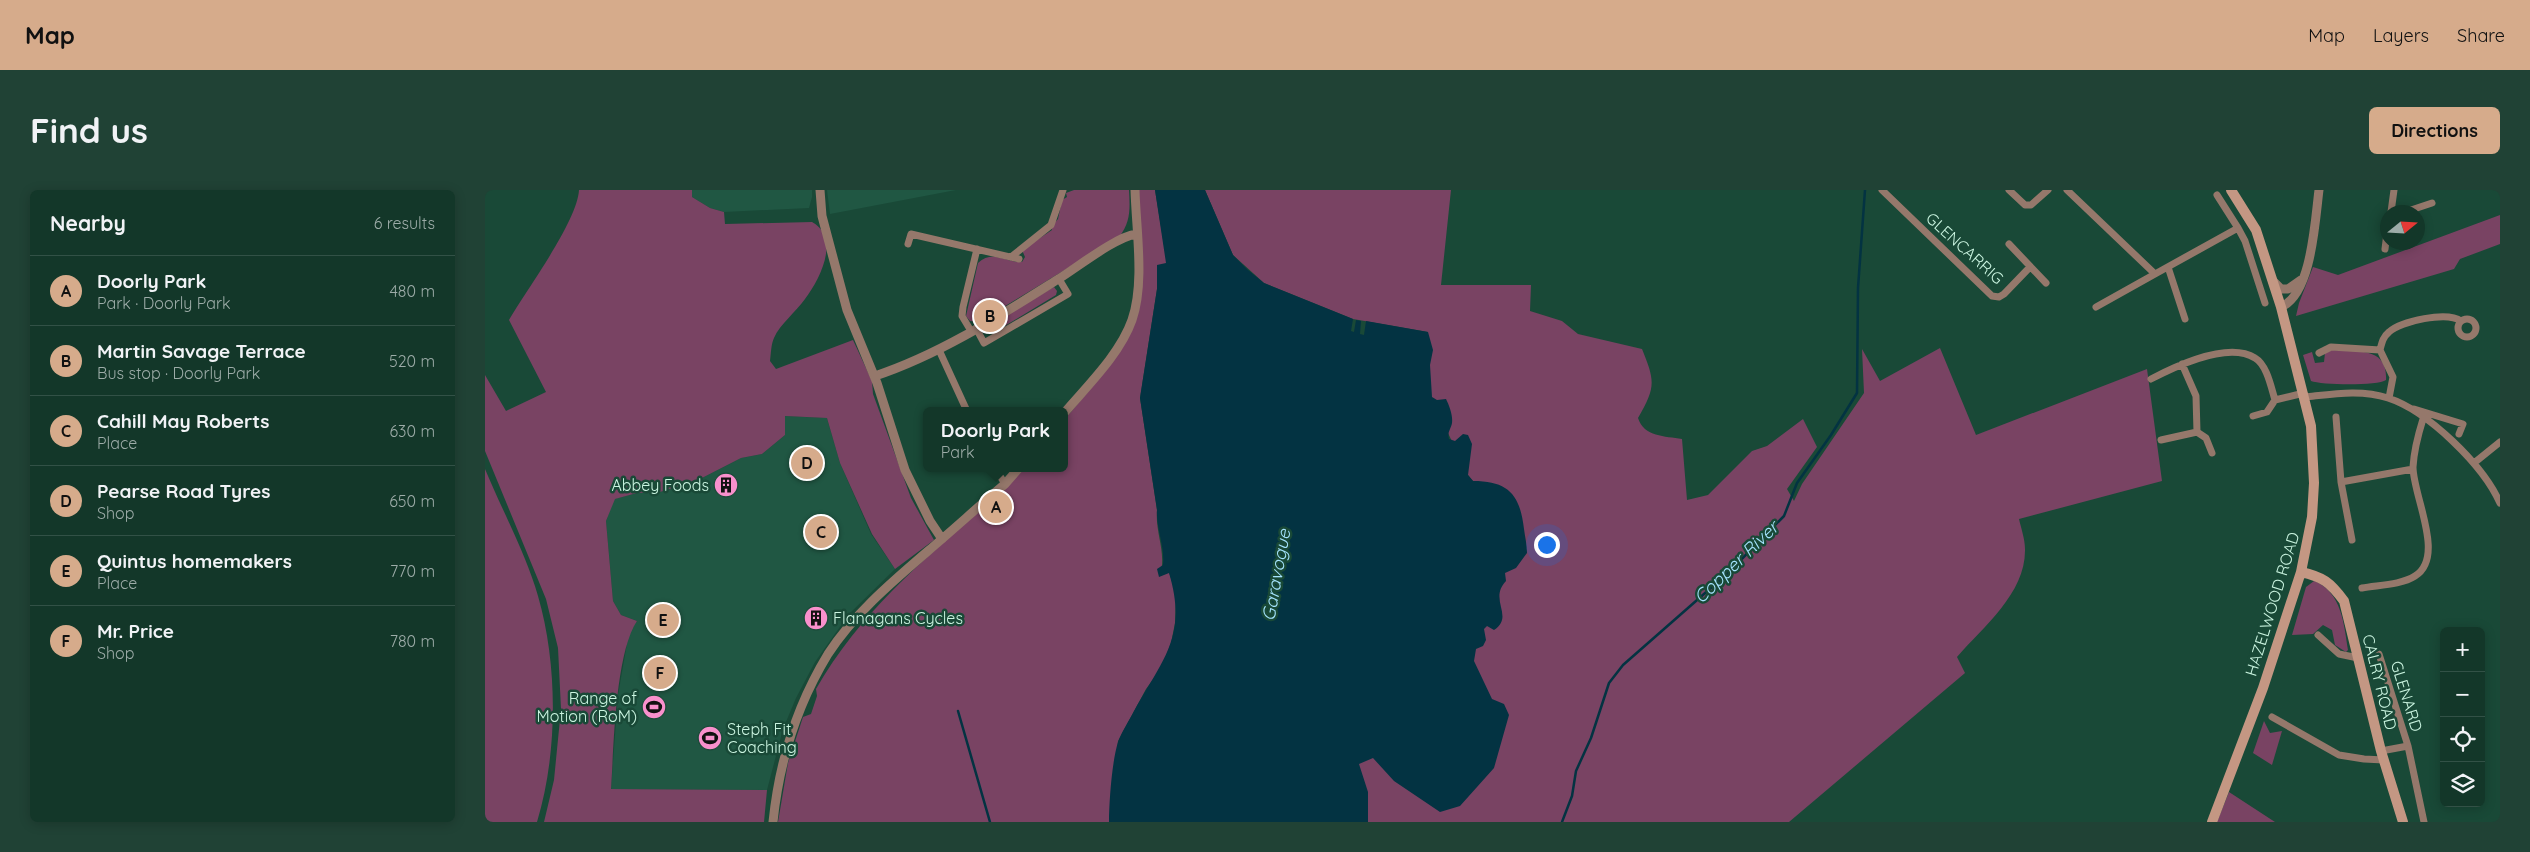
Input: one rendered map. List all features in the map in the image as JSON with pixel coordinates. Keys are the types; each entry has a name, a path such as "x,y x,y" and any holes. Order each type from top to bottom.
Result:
{"main road":[{"name":"HAZELWOOD ROAD","path":"2211,822 2263,688 2301,572 2313,517 2314,483 2311,426 2305,395 2281,306 2255,230 2231,190"},
{"name":"CALRY ROAD","path":"2301,572 2318,576 2332,585 2344,601 2382,756 2403,822"}],"street":[{"path":"820,190 822,216 847,310 875,376 905,470 929,521 942,540"},
{"path":"1068,408 1103,366 1132,320 1137,286 1135,190"},
{"name":"GLENCARRIG","path":"1882,190 1992,296 2004,294 2030,267"},
{"path":"2009,190 2025,205 2031,205 2047,190"},
{"path":"2067,190 2155,274"},
{"path":"2281,306 2293,299 2304,278 2312,245 2319,190"},
{"path":"2392,205 2395,190"},
{"path":"909,244 911,234 1015,258 1051,225 1063,191"},
{"path":"2217,195 2245,241 2265,303"},
{"path":"2425,205 2432,203"},
{"path":"2097,308 2237,228"},
{"path":"875,376 939,350 1059,279 1117,242 1136,234"},
{"name":"GLENCARRIG","path":"2009,244 2045,283"},
{"path":"977,249 962,316 984,342 1068,294 1059,279"},
{"path":"2168,267 2185,319"},
{"path":"2273,281 2281,289 2288,289 2304,278"},
{"path":"2389,398 2393,377 2381,350 2382,341 2394,328 2441,316 2455,316 2461,321"},
{"path":"2319,353 2331,347 2381,350"},
{"path":"939,350 965,407"},
{"path":"2151,379 2181,364 2207,356 2237,353 2256,358 2267,374 2275,400"},
{"path":"2181,364 2196,396 2197,432"},
{"path":"2253,416 2267,412 2275,400 2305,395 2353,393 2389,398 2412,409 2463,424 2459,434"},
{"path":"2412,409 2453,442 2474,463 2494,490 2500,503"},
{"path":"2336,417 2341,482 2352,540"},
{"path":"2362,588 2415,576 2425,566 2429,548 2413,469 2416,443 2423,419"},
{"path":"2161,440 2197,432 2206,438 2212,453"},
{"path":"2474,463 2500,442"},
{"path":"2341,482 2413,469"},
{"path":"998,472 1005,484"},
{"path":"773,822 783,759 813,681 828,654 842,634 876,598 1005,484 1016,472"},
{"path":"2318,635 2339,654 2358,658"},
{"name":"GLENARD","path":"2379,654 2407,746 2424,822"},
{"name":"GLENARD","path":"2271,717 2339,755 2364,760 2382,756 2407,746"}],"shaded area":[{"path":"579,190 692,190 692,197 710,208 724,212 725,224 812,222 821,229 825,238 826,248 825,259 817,281 774,338 770,361 776,369 853,340 872,381 873,394 911,498 934,540 895,569 872,534 840,463 827,418 785,416 785,435 762,454 741,458 700,479 660,492 637,493 615,499 606,521 613,601 621,615 637,621 624,655 620,678 611,789 767,790 764,822 544,822 554,780 561,709 558,648 546,599 485,451 485,375 506,411 546,392 509,320 561,237 576,204"},
{"path":"692,190 812,190 812,197 809,208 724,212 710,208 692,197"},
{"path":"827,190 956,190 830,214"},
{"path":"1074,190 1129,190 1128,220 1119,237 979,322 970,321 966,316 978,263 989,257 1022,262 1025,257 1022,250 1052,230 1051,227 1058,219 1062,200 1067,197 1066,193"},
{"path":"1139,190 1155,190 1167,264 1157,266 1157,289 1140,398 1162,551 1160,576 1169,572 1176,595 1175,623 1171,643 1162,667 1146,689 1118,741 1109,822 778,822 788,763 803,717 811,714 817,696 816,689 835,658 879,604 928,556 1007,487 1020,472 1068,472 1068,415 1108,368 1135,321"},
{"path":"1205,190 1451,190 1441,285 1531,285 1530,311 1562,321 1578,334 1642,349 1652,384 1648,399 1638,418 1645,429 1650,432 1682,439 1687,500 1708,495 1752,451 1767,446 1803,419 1817,447 1787,489 1794,501 1802,484 1864,393 1862,349 1880,381 1940,348 1976,435 2147,369 2162,481 2019,519 2025,549 2019,580 1991,621 1957,657 1965,673 1789,822 1316,822 1473,481 1468,475 1448,433 1428,402 1428,332 1353,319 1264,283 1233,255"},
{"path":"2500,215 2500,244 2460,259 2454,269 2296,316 2313,267 2338,275 2406,250 2425,250 2425,243"},
{"path":"1054,287 1057,291 1056,295 993,333 988,332 988,325"},
{"path":"2332,350 2360,351 2376,356 2382,361 2386,380 2349,384 2311,381 2303,355 2312,352 2315,363 2324,362 2325,353"},
{"path":"785,416 827,418 840,463 871,534 895,569 849,614 815,662 796,698 783,729 767,790 611,789 618,695 629,632 637,621 621,615 613,601 606,521 614,499 637,493 660,492 700,479 741,458 762,454 785,435"},
{"path":"485,469 533,580 545,623 552,680 552,738 544,795 537,822 485,822"},
{"path":"2314,581 2331,593 2336,601 2345,630 2348,650 2346,652 2335,645 2332,630 2323,625 2313,634 2292,635 2306,587"},
{"path":"2264,721 2270,733 2282,731 2272,765 2253,753"},
{"path":"2229,792 2275,822 2217,822"}],"water":[{"name":"Garavogue","path":"1155,190 1205,190 1233,255 1248,270 1264,283 1353,319 1351,331 1354,332 1356,320 1361,321 1360,334 1364,335 1366,321 1428,332 1433,350 1430,365 1432,397 1437,400 1446,399 1452,420 1448,434 1449,439 1455,441 1463,434 1468,435 1472,444 1468,475 1473,481 1504,487 1516,499 1522,517 1527,553 1516,568 1505,573 1506,581 1499,595 1502,613 1500,625 1494,630 1487,626 1484,629 1486,640 1483,646 1476,649 1474,661 1492,699 1504,704 1509,715 1494,768 1460,806 1440,812 1394,781 1373,758 1359,764 1368,792 1368,822 1109,822 1111,782 1118,742 1163,661 1174,631 1176,614 1169,573 1159,577 1157,569 1163,565 1163,551 1140,398 1157,289 1157,265 1166,263"}],"waterway":[{"name":"Copper River","path":"1562,822 1572,796 1576,771 1591,738 1609,683 1623,665 1729,572 1784,516 1797,483 1831,435 1857,393 1858,288 1865,190"},
{"path":"958,711 990,822"}],"place":[{"name":"Martin Savage Terrace","path":"990,316"},
{"name":"Pearse Road Tyres","path":"807,463"},
{"name":"Abbey Foods","path":"726,485"},
{"name":"Doorly Park","path":"996,507"},
{"name":"Cahill May Roberts","path":"821,532"},
{"name":"Flanagans Cycles","path":"816,618"},
{"name":"Quintus homemakers","path":"663,620"},
{"name":"Mr. Price","path":"660,673"},
{"name":"Range of Motion (RoM)","path":"654,707"},
{"name":"Steph Fit Coaching","path":"710,738"}]}
